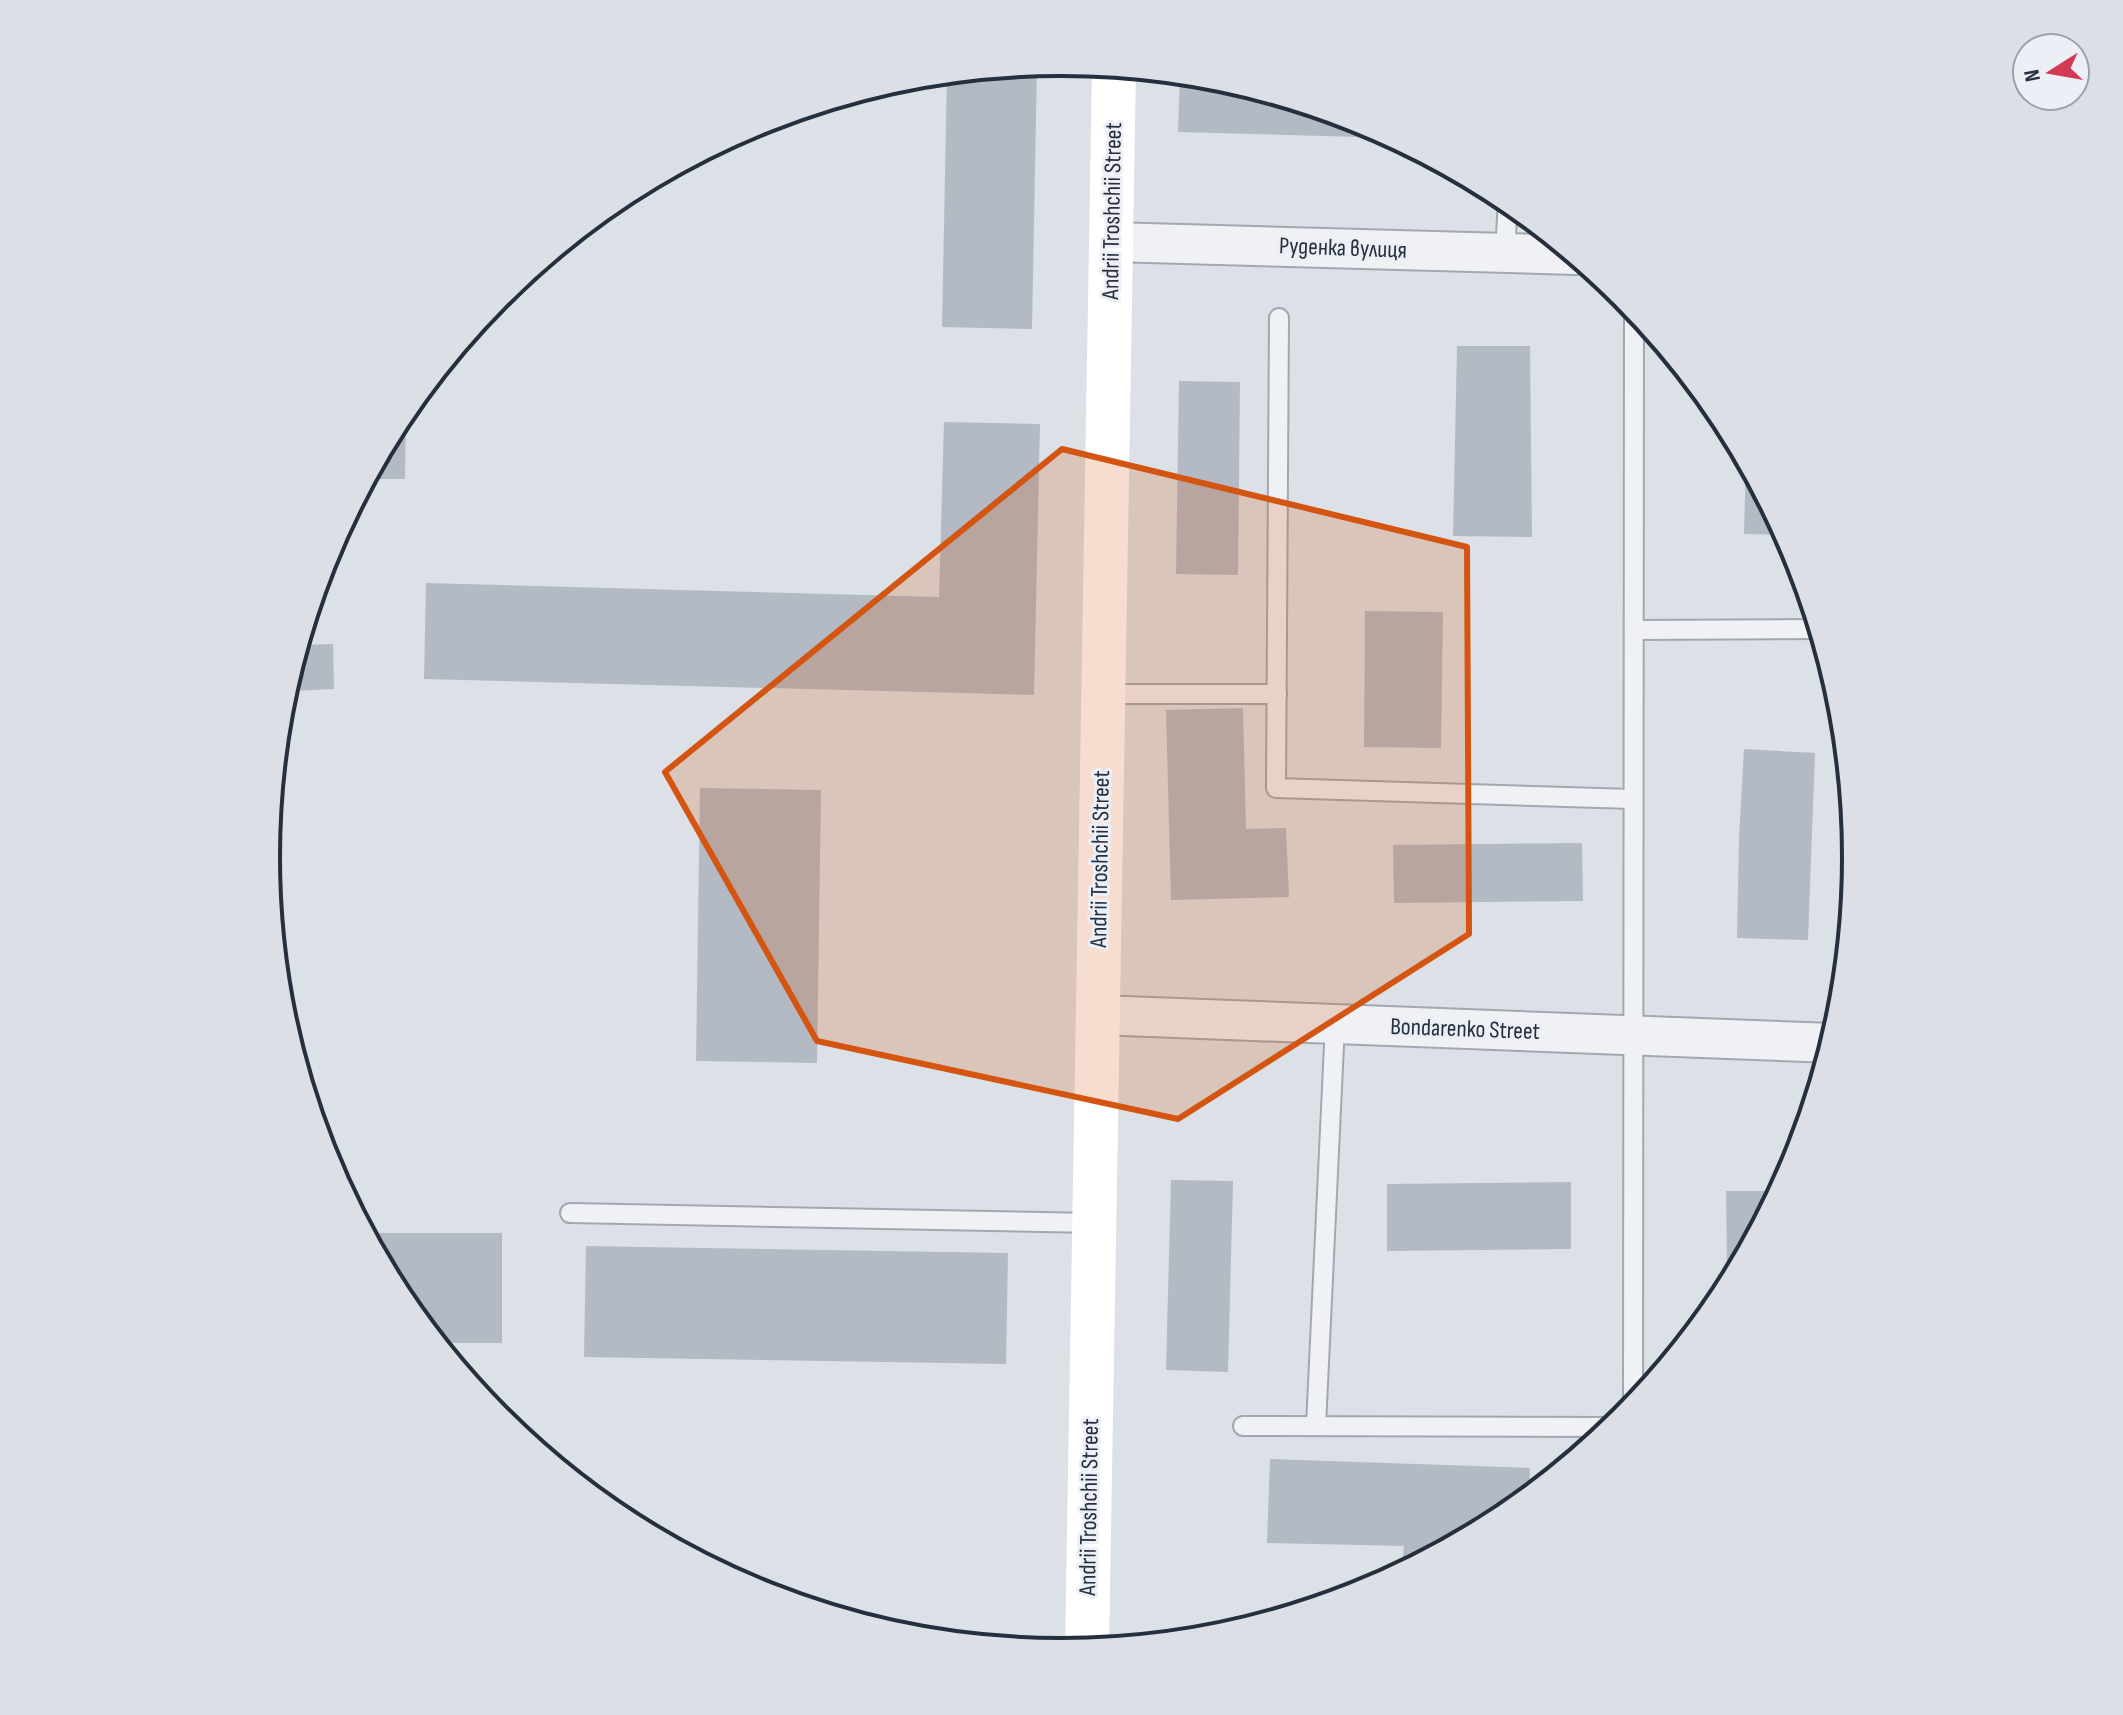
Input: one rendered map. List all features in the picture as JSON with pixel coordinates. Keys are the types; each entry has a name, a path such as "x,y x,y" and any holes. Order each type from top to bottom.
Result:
{"street":[{"name":"Andrii Troshchii Street","path":"1087,1638 1114,78"},
{"name":"Руденка вулиця","path":"1111,242 1558,254"},
{"name":"Bondarenko Street","path":"1098,1015 1820,1043"}],"lane":[{"path":"1505,253 1507,216"},
{"path":"1279,318 1276,788 1633,799"},
{"path":"1633,1390 1634,326"},
{"path":"1634,630 1809,629"},
{"path":"1103,694 1277,694"},
{"path":"1316,1426 1335,1024"},
{"path":"570,1213 1094,1223"},
{"path":"1243,1426 1596,1427"}],"highlighted area":[{"path":"1062,449 1467,547 1469,934 1178,1119 817,1041 665,772"}],"building":[{"path":"1037,77 1032,329 942,327 947,85"},
{"path":"1180,85 1264,103 1366,137 1178,132"},
{"path":"1457,346 1530,346 1532,537 1453,536"},
{"path":"1179,381 1240,382 1238,575 1176,574"},
{"path":"944,422 1040,424 1034,695 424,679 426,583 939,597"},
{"path":"406,433 405,479 379,479"},
{"path":"1745,481 1773,535 1744,534"},
{"path":"1365,611 1443,612 1441,748 1364,747"},
{"path":"333,644 334,689 298,691 310,645"},
{"path":"1243,708 1246,829 1286,828 1289,897 1171,900 1166,710"},
{"path":"1744,749 1815,753 1808,940 1737,938"},
{"path":"700,788 821,790 817,1063 696,1061"},
{"path":"1582,843 1583,901 1394,903 1393,845"},
{"path":"1171,1180 1233,1181 1228,1372 1166,1370"},
{"path":"1571,1182 1571,1249 1387,1251 1387,1184"},
{"path":"1726,1191 1768,1191 1738,1248 1727,1265"},
{"path":"377,1233 502,1233 502,1343 449,1343 412,1292"},
{"path":"586,1246 1008,1253 1006,1364 584,1357"},
{"path":"1270,1459 1530,1468 1529,1483 1452,1534 1402,1560 1404,1546 1267,1543"}]}
